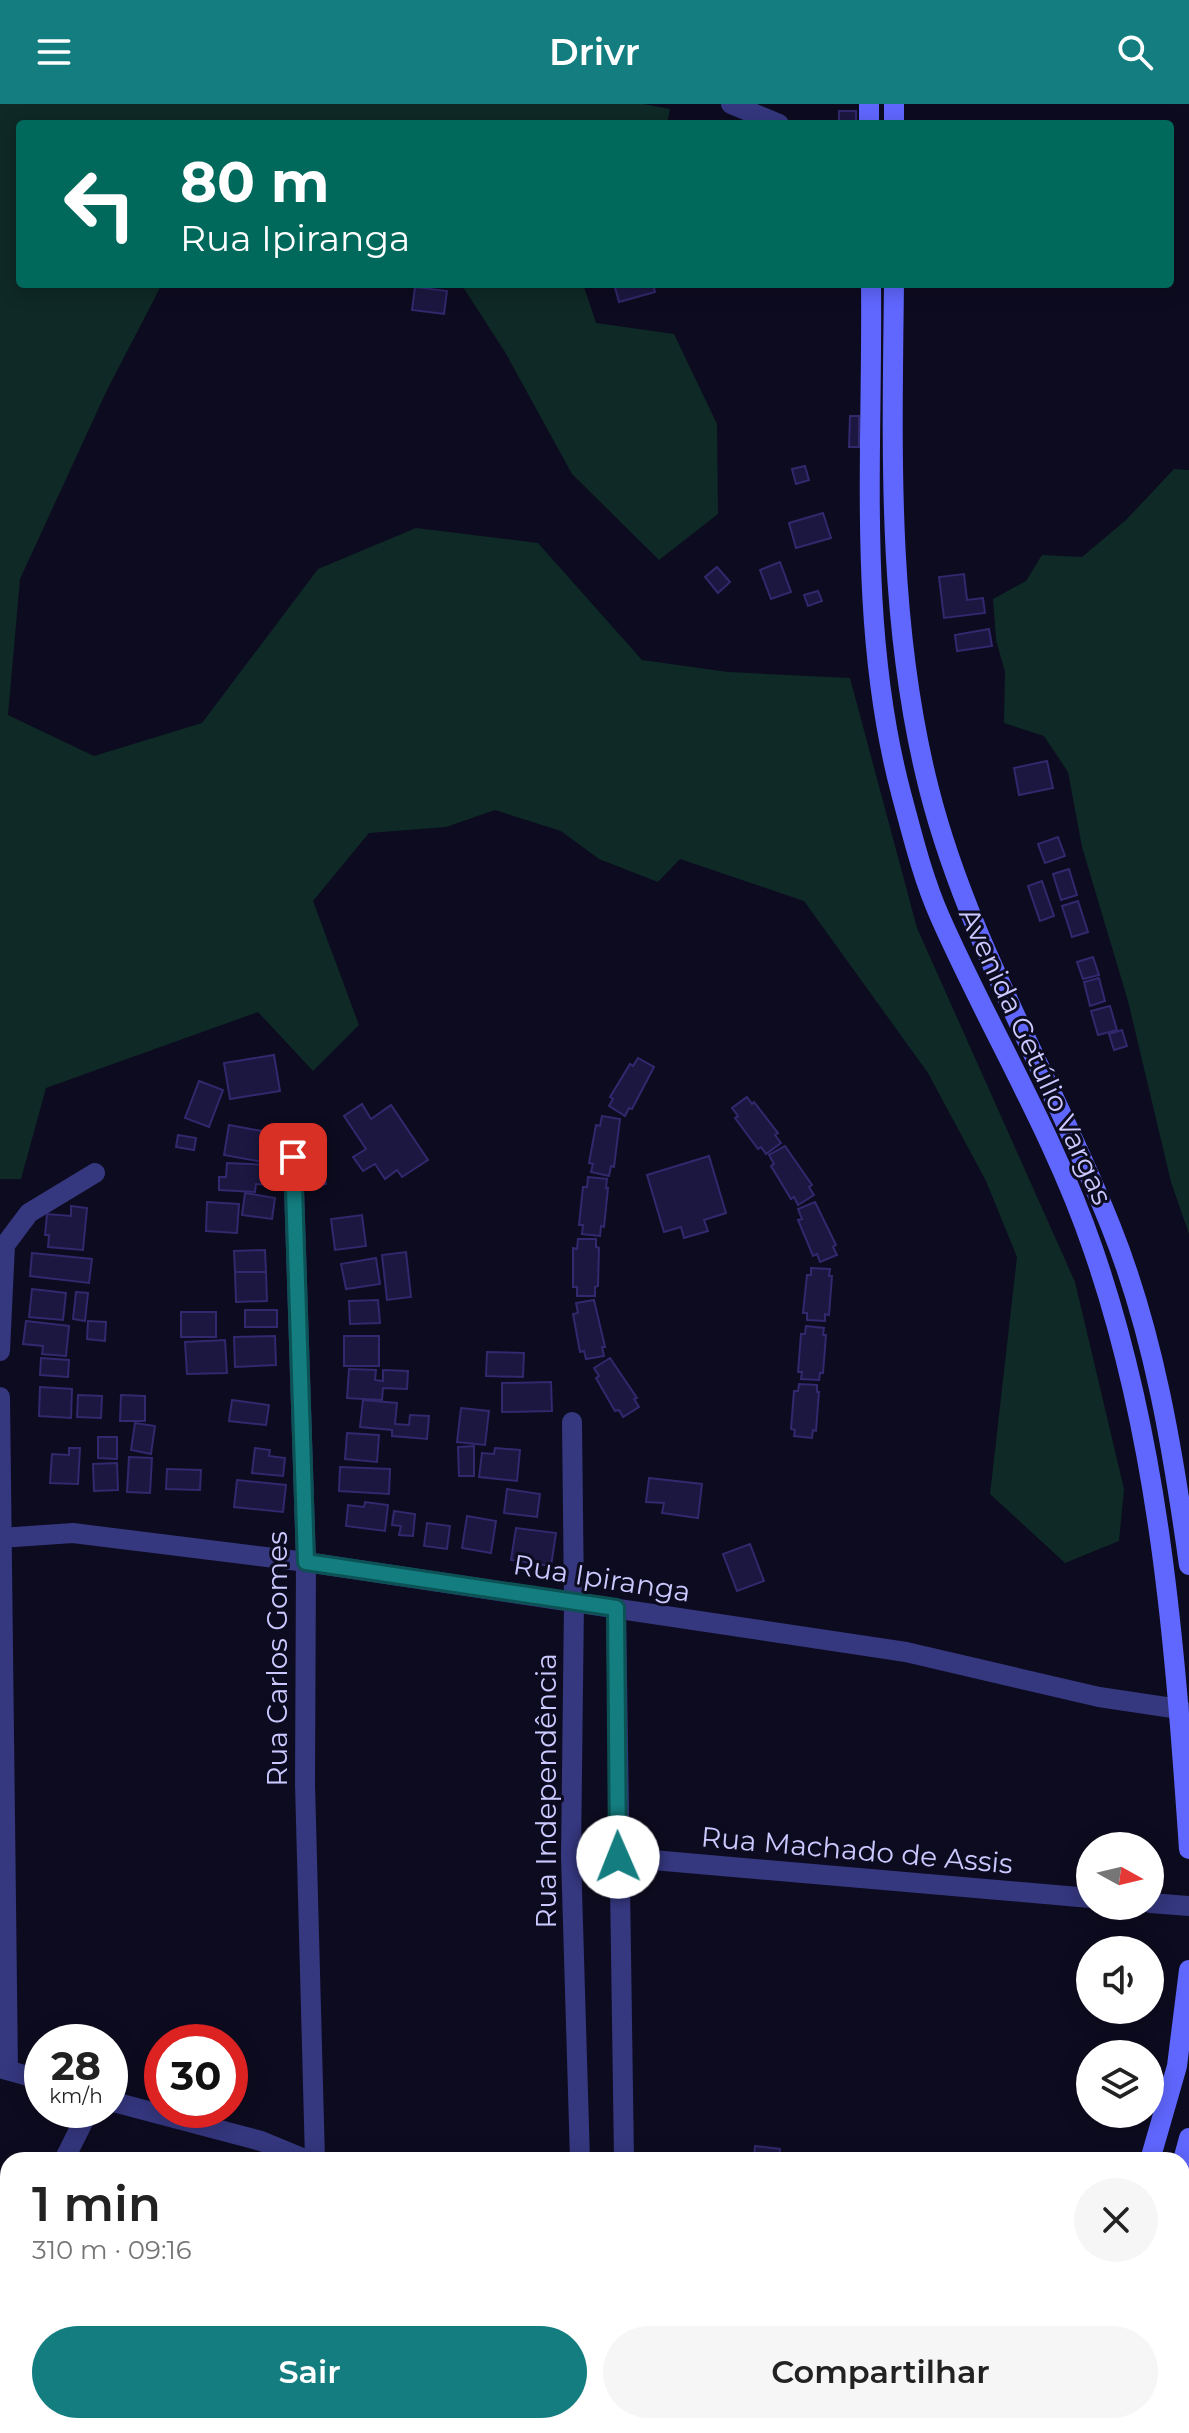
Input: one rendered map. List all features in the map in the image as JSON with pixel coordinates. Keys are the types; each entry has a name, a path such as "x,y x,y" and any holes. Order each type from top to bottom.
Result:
{"main road":[{"name":"Avenida Getúlio Vargas","path":"871,288 870,575 877,676 901,791 938,912 1058,1166 1092,1244 1115,1316 1136,1399 1160,1534 1184,1712 1189,1849"},
{"name":"Avenida Getúlio Vargas","path":"894,288 892,431 897,577 905,675 929,791 972,919 1112,1227 1146,1336 1174,1460 1189,1565"},
{"path":"1152,2152 1177,2066 1189,1970"}],"street":[{"path":"731,104 769,120"},
{"name":"Rua Carlos Gomes","path":"293,1157 306,1562 305,1784 315,2152"},
{"path":"0,1351 5,1245 29,1213 95,1173"},
{"path":"0,1397 8,1923 4,2069 24,2075"},
{"name":"Rua Independência","path":"572,1422 574,1602 571,1856 580,2152"},
{"name":"Rua Ipiranga","path":"0,1538 73,1533 306,1562 906,1652 1099,1697 1184,1712"},
{"path":"616,1608 624,2152"},
{"name":"Rua Machado de Assis","path":"571,1856 618,1857 1076,1897"},
{"path":"1164,1904 1189,1906"},
{"path":"128,2106 261,2141 288,2152"},
{"path":"68,2152 80,2128"}],"green space":[{"path":"0,104 643,104 670,109 668,120 16,120 16,288 160,288 107,390 20,579 8,715 94,756 202,723 318,569 416,528 538,543 642,660 728,672 850,678 917,928 1075,1282 1124,1489 1119,1541 1065,1563 990,1494 1017,1257 986,1181 928,1073 804,901 680,859 658,882 599,859 561,831 495,810 446,827 369,833 313,901 359,1025 313,1071 258,1012 46,1088 21,1179 0,1179"},
{"path":"464,288 584,288 596,323 674,334 717,424 718,514 659,560 572,474 505,352"},
{"path":"1174,469 1189,470 1189,1234 1171,1182 1128,1001 1082,847 1068,772 1044,736 1004,723 1005,672 996,640 993,599 1026,581 1042,555 1082,557 1126,520"}],"building":[{"path":"839,111 856,111 856,120 839,120"},
{"path":"415,288 447,291 444,314 412,310"},
{"path":"615,288 654,288 655,292 619,302"},
{"path":"850,416 859,416 859,447 849,447"},
{"path":"805,466 809,480 796,484 792,469"},
{"path":"823,513 831,538 796,548 789,523"},
{"path":"780,562 791,592 771,599 760,570"},
{"path":"717,567 730,582 718,593 705,577"},
{"path":"964,574 967,600 983,598 985,613 944,618 939,577"},
{"path":"818,591 822,601 808,606 804,595"},
{"path":"989,629 992,646 957,651 955,635"},
{"path":"1047,761 1053,788 1019,795 1014,768"},
{"path":"1058,837 1065,856 1045,863 1038,844"},
{"path":"1069,869 1077,895 1061,900 1053,874"},
{"path":"1042,881 1054,916 1040,921 1028,886"},
{"path":"1078,901 1088,932 1072,937 1062,906"},
{"path":"1093,957 1099,975 1083,979 1077,962"},
{"path":"1099,978 1105,1001 1090,1006 1084,982"},
{"path":"1110,1006 1117,1030 1098,1035 1091,1011"},
{"path":"1122,1030 1127,1046 1114,1050 1109,1034"},
{"path":"274,1055 280,1091 230,1099 224,1063"},
{"path":"638,1058 654,1067 632,1109 629,1108 625,1116 609,1106 613,1099 610,1097 630,1064 633,1066"},
{"path":"199,1081 223,1090 209,1127 185,1118"},
{"path":"747,1097 778,1133 775,1135 781,1143 766,1154 761,1147 758,1149 735,1118 738,1116 732,1108"},
{"path":"362,1104 371,1119 391,1105 428,1160 402,1177 397,1170 385,1179 375,1164 363,1171 353,1157 366,1149 344,1116"},
{"path":"602,1116 620,1119 614,1167 611,1166 609,1176 591,1172 593,1164 589,1163 596,1125 600,1126"},
{"path":"229,1125 273,1133 268,1163 224,1155"},
{"path":"178,1135 196,1138 194,1150 176,1147"},
{"path":"785,1146 812,1185 809,1187 814,1195 798,1205 771,1166 774,1164 769,1155"},
{"path":"709,1156 726,1213 704,1220 708,1231 684,1238 681,1227 664,1232 647,1175"},
{"path":"227,1163 270,1165 269,1185 256,1184 255,1192 219,1190 219,1177 226,1177"},
{"path":"323,1165 326,1184 316,1186 313,1166"},
{"path":"588,1177 607,1179 604,1227 601,1226 600,1236 582,1234 583,1225 579,1225 583,1187 587,1187"},
{"path":"245,1193 275,1198 272,1219 242,1215"},
{"path":"207,1202 239,1204 237,1233 206,1231"},
{"path":"815,1202 836,1245 833,1247 837,1255 820,1262 817,1254 813,1256 798,1220 802,1219 798,1209"},
{"path":"71,1206 87,1208 83,1250 48,1247 49,1235 45,1235 47,1214 71,1216"},
{"path":"362,1215 366,1246 335,1250 331,1219"},
{"path":"578,1239 596,1239 596,1247 599,1248 595,1296 577,1296 577,1287 573,1287 573,1248 577,1249"},
{"path":"265,1250 266,1272 235,1272 234,1251"},
{"path":"406,1252 411,1297 387,1300 382,1255"},
{"path":"32,1253 92,1259 89,1283 30,1276"},
{"path":"376,1258 380,1284 346,1289 341,1264"},
{"path":"811,1268 830,1269 829,1276 832,1276 829,1315 825,1314 825,1321 807,1320 807,1313 803,1313 807,1275 811,1275"},
{"path":"235,1272 266,1272 267,1301 236,1302"},
{"path":"32,1289 66,1293 63,1320 29,1317"},
{"path":"76,1292 88,1293 85,1321 73,1319"},
{"path":"378,1300 380,1323 350,1324 349,1301"},
{"path":"594,1300 605,1347 602,1347 604,1356 586,1359 584,1351 580,1352 573,1314 578,1313 576,1303"},
{"path":"245,1310 277,1310 277,1327 245,1327"},
{"path":"181,1312 216,1312 216,1337 181,1337"},
{"path":"26,1321 69,1326 66,1356 42,1354 43,1346 23,1344"},
{"path":"88,1321 106,1322 105,1341 87,1339"},
{"path":"806,1326 824,1328 823,1335 826,1335 823,1373 820,1373 819,1380 801,1379 802,1372 798,1372 801,1334 805,1334"},
{"path":"275,1336 276,1365 235,1367 234,1337"},
{"path":"344,1336 379,1336 379,1366 344,1366"},
{"path":"225,1340 227,1373 187,1374 185,1342"},
{"path":"487,1352 524,1353 523,1377 486,1376"},
{"path":"41,1358 69,1360 68,1377 40,1375"},
{"path":"610,1358 637,1398 634,1399 639,1407 623,1417 619,1410 615,1411 596,1378 599,1376 594,1368"},
{"path":"349,1369 376,1370 375,1380 383,1381 383,1370 408,1371 407,1389 383,1388 382,1400 347,1398"},
{"path":"551,1382 552,1411 502,1412 502,1383"},
{"path":"799,1384 817,1385 819,1392 816,1431 813,1430 812,1438 794,1436 795,1430 791,1429 794,1391 798,1391"},
{"path":"40,1387 72,1389 71,1418 39,1416"},
{"path":"78,1395 102,1396 101,1418 77,1417"},
{"path":"121,1395 145,1396 145,1421 120,1421"},
{"path":"232,1400 269,1405 266,1425 229,1421"},
{"path":"363,1400 397,1403 395,1424 409,1425 410,1415 429,1416 427,1439 392,1436 392,1430 360,1427"},
{"path":"461,1408 489,1411 485,1445 457,1442"},
{"path":"135,1423 155,1426 151,1454 131,1450"},
{"path":"347,1433 379,1435 377,1462 345,1459"},
{"path":"98,1437 117,1437 117,1459 98,1458"},
{"path":"474,1446 474,1476 459,1476 458,1447"},
{"path":"69,1448 80,1448 78,1484 50,1483 52,1454 69,1455"},
{"path":"255,1448 270,1450 269,1456 285,1458 283,1476 252,1473"},
{"path":"495,1448 520,1450 517,1481 479,1477 482,1453 494,1454"},
{"path":"129,1457 152,1458 150,1493 127,1492"},
{"path":"117,1463 118,1490 94,1491 93,1464"},
{"path":"340,1467 390,1469 389,1494 339,1491"},
{"path":"167,1469 201,1470 200,1490 166,1489"},
{"path":"649,1478 702,1484 698,1518 662,1513 664,1503 646,1502"},
{"path":"237,1480 286,1485 283,1512 234,1507"},
{"path":"507,1489 540,1494 537,1517 504,1513"},
{"path":"365,1502 388,1505 385,1531 346,1526 348,1505 364,1507"},
{"path":"394,1511 415,1514 413,1536 399,1535 401,1526 392,1525"},
{"path":"467,1516 496,1521 491,1553 462,1548"},
{"path":"427,1523 450,1526 447,1549 424,1546"},
{"path":"516,1528 556,1533 551,1566 511,1560"},
{"path":"750,1544 764,1581 737,1591 723,1554"},
{"path":"755,2146 780,2149 780,2152 755,2152"}],"route":[{"path":"293,1157 306,1562 616,1608 618,1857"}]}
